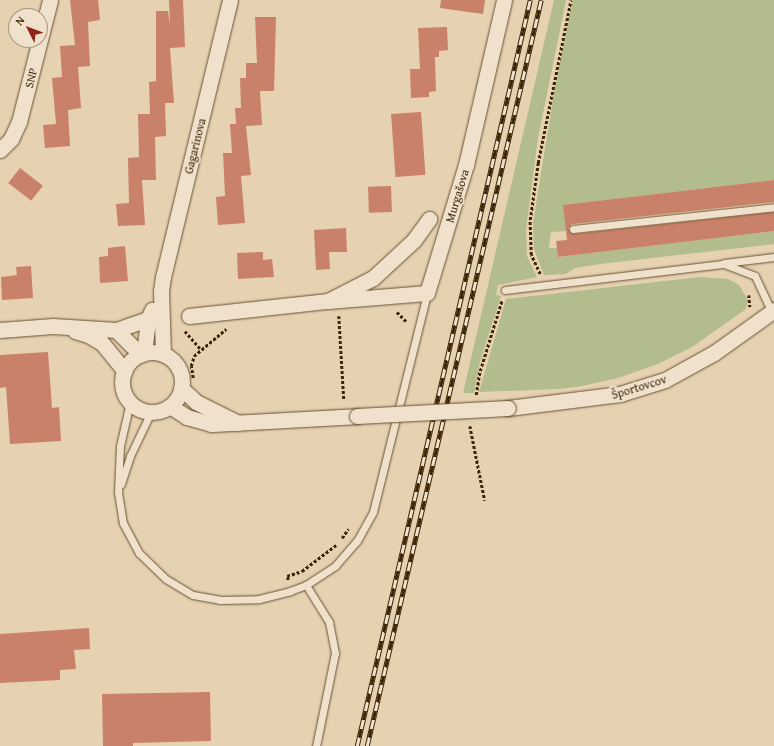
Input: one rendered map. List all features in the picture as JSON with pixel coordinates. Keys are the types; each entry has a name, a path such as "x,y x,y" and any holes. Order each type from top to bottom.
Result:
{"street":[{"name":"SNP","path":"0,150 10,139 20,122 50,0"},
{"name":"Gagarinova","path":"143,354 148,319 161,291 230,0"},
{"name":"Murgašova","path":"187,323 328,301 427,293 466,164 504,0"},
{"name":"Murgašova","path":"328,301 373,278 414,240 429,219"},
{"name":"Gagarinova","path":"161,291 163,354"},
{"name":"Športovcov","path":"170,406 187,417 211,424 239,424 508,408 620,394 665,380 714,353 773,311"},
{"path":"0,330 53,326 116,330 148,319"},
{"path":"53,326 88,335 97,340 113,353 125,370"},
{"path":"116,330 143,354"},
{"path":"188,385 170,406 151,412 136,407 130,402 123,387 125,370 129,363 143,354 163,354 176,364 188,385 196,402 239,424"}],"lane":[{"path":"573,229 774,207"},
{"path":"505,290 774,257"},
{"path":"724,264 754,276 773,311"},
{"path":"130,402 120,446 118,492 123,523 139,553 166,579 193,595 220,600 259,600 290,591 306,585 335,566 358,541 373,512 427,293"},
{"path":"118,492 130,456 151,412"},
{"path":"306,585 329,622 336,653 316,746"}],"path":[{"path":"546,285 531,255 530,220 538,163 571,0"},
{"path":"746,288 751,304 748,311"},
{"path":"393,309 400,313 408,325"},
{"path":"331,316 347,314"},
{"path":"339,315 345,405"},
{"path":"188,385 194,356 230,326 222,326"},
{"path":"290,591 287,576 302,571 319,560 338,542 350,527"}],"green space":[{"path":"554,0 566,0 538,138 526,230 527,256 537,277 498,285 496,295 501,296 480,362 474,393 463,393"},
{"path":"573,0 774,0 774,180 564,205 566,231 551,232 549,248 557,248 558,257 774,231 774,244 600,264 575,268 566,274 544,275 534,249 533,223 555,86"},
{"path":"700,277 728,279 739,285 748,300 746,309 692,347 658,364 618,378 582,386 560,389 479,392 506,299"}],"building":[{"path":"70,0 98,0 100,20 88,22 90,66 78,67 81,108 68,110 70,146 45,148 43,125 56,124 52,78 62,77 60,46 75,45"},
{"path":"169,0 183,0 185,47 170,48 174,103 165,103 166,136 155,137 156,180 142,180 145,225 118,226 116,204 129,203 128,158 139,157 138,114 150,114 149,82 156,81 156,11 168,11 170,25"},
{"path":"441,0 485,0 483,14 440,8"},
{"path":"255,17 276,17 274,91 260,91 262,125 246,126 251,175 241,176 245,223 218,225 216,197 225,196 223,153 232,153 230,124 236,124 235,108 241,108 240,78 246,78 246,63 257,63"},
{"path":"447,27 448,50 439,51 439,57 435,57 436,91 429,92 429,97 411,98 410,69 420,69 418,28"},
{"path":"421,112 425,175 395,177 391,114"},
{"path":"20,168 43,186 31,201 8,183"},
{"path":"774,180 774,202 572,224 568,229 574,234 774,212 774,231 558,257 556,241 567,240 563,205"},
{"path":"391,186 392,212 369,213 368,187"},
{"path":"346,228 347,252 329,252 330,269 316,270 314,230"},
{"path":"125,246 128,281 100,283 99,257 108,256 108,248"},
{"path":"263,252 263,260 272,259 274,277 238,279 237,253"},
{"path":"31,266 33,298 2,300 1,277 17,275 16,267"},
{"path":"48,352 52,408 59,407 61,441 10,444 6,387 0,388 0,355"},
{"path":"89,628 90,649 74,650 76,669 60,670 60,680 0,683 0,634"},
{"path":"210,692 211,741 133,743 133,746 103,746 102,694"}],"railway":[{"path":"357,746 530,0"},
{"path":"367,746 541,0"}]}
